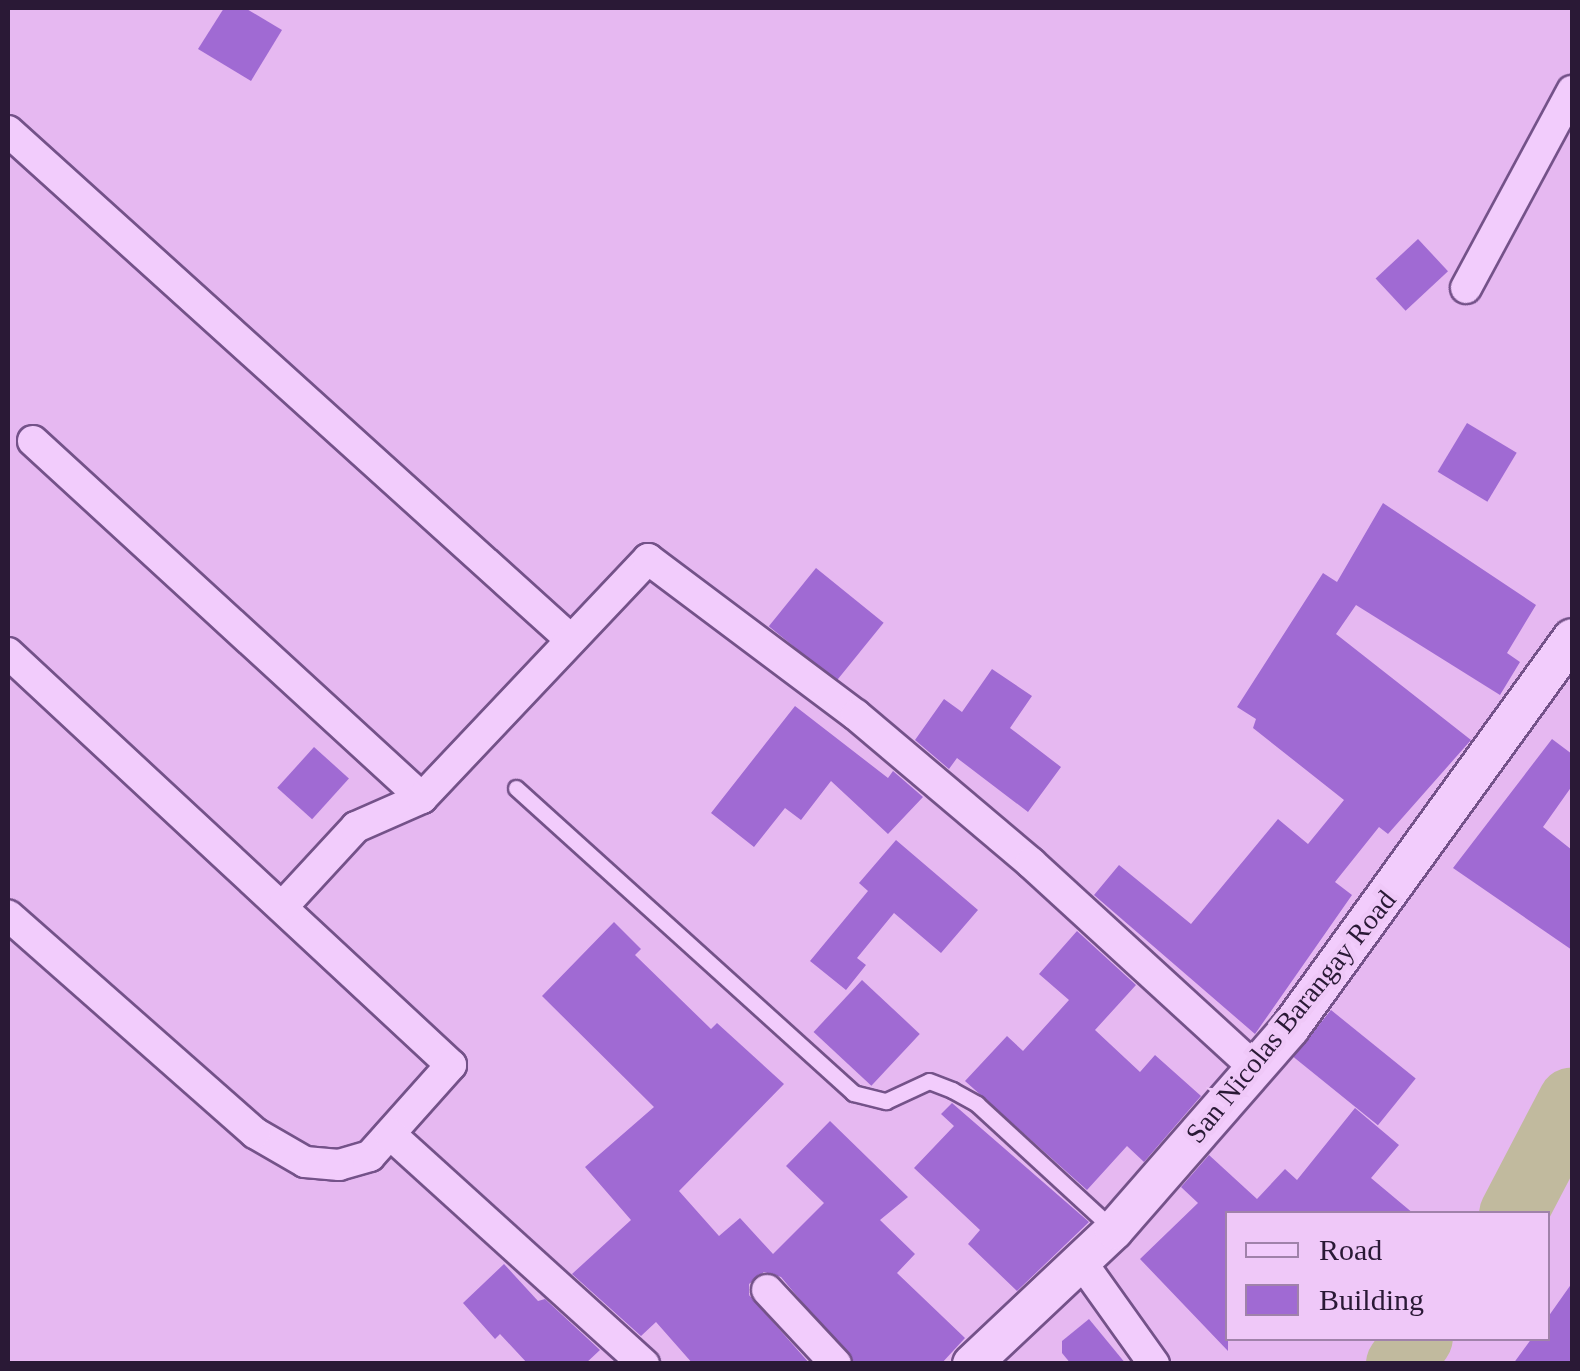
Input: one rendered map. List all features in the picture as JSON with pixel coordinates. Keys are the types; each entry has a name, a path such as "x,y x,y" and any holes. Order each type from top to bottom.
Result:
{"street":[{"path":"1466,288 1572,91"},
{"path":"9,134 569,638"},
{"path":"34,441 422,798"},
{"path":"284,905 356,827 422,798 632,569 648,559 660,562 1031,862 1254,1068"},
{"name":"San Nicolas Barangay Road","path":"972,1364 1114,1230 1254,1068 1397,888 1572,638"},
{"path":"8,653 284,905 450,1064 370,1156 339,1164 305,1162 255,1133 8,915"},
{"path":"390,1134 644,1364"},
{"path":"1082,1263 1154,1364"},
{"path":"766,1290 836,1364"}],"lane":[{"path":"516,788 853,1093 886,1101 929,1081 952,1090 977,1104 1114,1230"}],"building":[{"path":"224,8 245,8 282,30 251,81 198,49"},
{"path":"1418,239 1448,271 1406,311 1376,279"},
{"path":"1467,423 1517,453 1487,502 1438,472"},
{"path":"1383,503 1536,605 1507,653 1520,662 1500,695 1356,605 1336,634 1471,740 1388,834 1379,827 1335,882 1352,895 1255,1034 1094,895 1119,865 1191,924 1278,819 1308,844 1344,800 1253,728 1256,719 1237,707 1323,573 1337,582"},
{"path":"816,568 884,623 836,681 769,626"},
{"path":"992,669 1032,696 1010,728 1061,767 1028,812 957,758 949,769 915,740 944,699 962,712"},
{"path":"795,706 888,778 893,771 923,797 888,834 831,781 801,820 785,808 754,847 711,813"},
{"path":"1552,739 1572,754 1572,786 1543,827 1572,850 1572,950 1453,868"},
{"path":"314,747 349,778 312,819 277,788"},
{"path":"896,840 978,910 941,953 894,913 857,958 866,965 846,990 810,961 868,891 859,883"},
{"path":"614,922 641,949 635,955 711,1029 717,1023 784,1084 679,1191 719,1236 740,1218 773,1254 824,1203 786,1166 830,1121 908,1197 880,1220 915,1254 897,1273 965,1338 941,1364 854,1364 781,1277 764,1272 749,1284 749,1295 810,1364 693,1364 656,1322 641,1336 572,1274 631,1220 585,1167 654,1107 542,996"},
{"path":"1077,931 1136,985 1095,1030 1140,1072 1155,1055 1201,1096 1144,1162 1127,1146 1087,1190 965,1081 1007,1036 1023,1051 1069,1000 1039,974"},
{"path":"862,980 920,1034 871,1086 814,1032"},
{"path":"1331,1010 1416,1079 1378,1125 1293,1057"},
{"path":"952,1103 1089,1222 1017,1291 968,1244 980,1230 914,1168 954,1126 941,1114"},
{"path":"1355,1108 1399,1145 1371,1178 1410,1211 1225,1211 1228,1351 1140,1259 1198,1203 1181,1187 1209,1155 1257,1199 1285,1169 1297,1180"},
{"path":"504,1264 538,1301 545,1299 600,1350 585,1364 528,1364 500,1334 495,1339 463,1303"},
{"path":"1572,1283 1572,1364 1513,1364 1530,1341 1550,1341 1550,1314"},
{"path":"1089,1319 1126,1364 1071,1364 1062,1353 1062,1341"}],"waterway":[{"path":"1515,1211 1572,1101"},
{"path":"1400,1364 1417,1341"}]}
